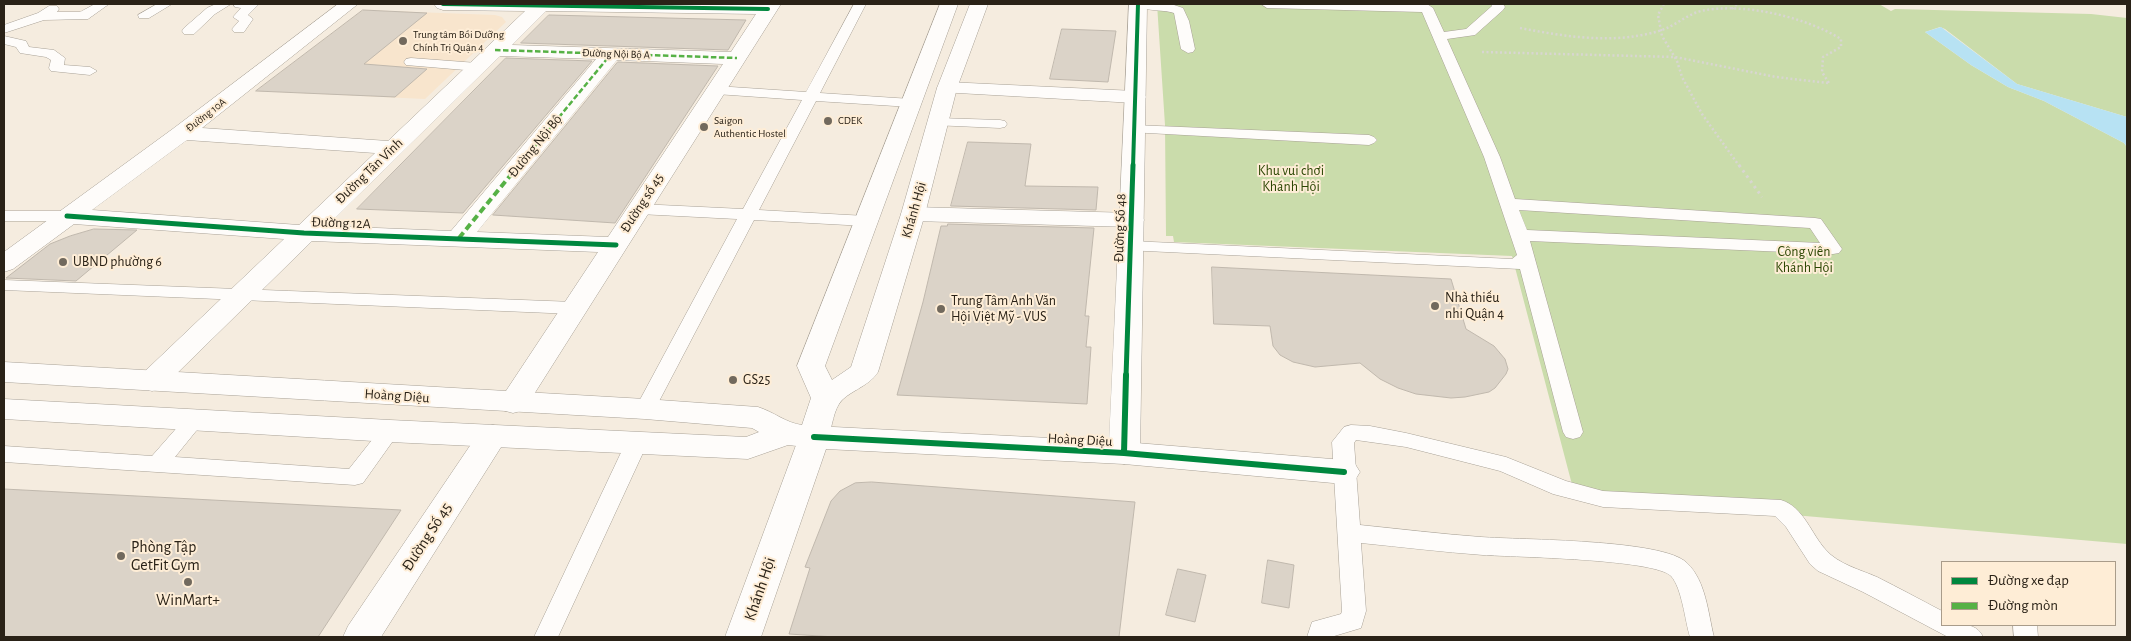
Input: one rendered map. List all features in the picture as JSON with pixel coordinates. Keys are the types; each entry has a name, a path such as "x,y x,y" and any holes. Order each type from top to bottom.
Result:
{"street":[{"name":"Đường 10A","path":"182,133 349,4"},
{"path":"443,4 770,6"},
{"path":"826,398 811,366 949,4"},
{"name":"Khánh Hội","path":"743,637 800,435 826,398 864,372 913,214 947,88 979,4"},
{"name":"Đường Số 48","path":"1124,453 1139,4"},
{"name":"Đường Tân Vĩnh","path":"152,381 542,5"},
{"name":"Đường số 45","path":"512,403 770,6"},
{"name":"Đường Nội Bộ A","path":"494,50 737,58"},
{"name":"Đường Nội Bộ","path":"459,238 611,54"},
{"path":"947,88 1135,98"},
{"name":"Đường 10A","path":"182,133 394,148"},
{"path":"4,264 182,133"},
{"path":"913,214 1132,220"},
{"name":"Đường 12A","path":"67,216 304,233 616,244"},
{"name":"Hoàng Diệu","path":"4,372 512,403 645,409 758,418 800,435"},
{"name":"Hoàng Diệu","path":"4,409 390,431 748,448 800,435 1124,453 1344,472"},
{"name":"Đường Số 45","path":"361,637 493,436"}],"lane":[{"path":"4,30 43,16 60,4"},
{"path":"43,16 83,16 103,4"},
{"path":"144,15 166,4"},
{"path":"189,31 211,11 225,4"},
{"path":"239,4 252,5 239,17 247,19 239,29"},
{"path":"645,409 860,4"},
{"path":"1139,4 1169,7 1179,11 1183,21 1188,49"},
{"path":"1267,4 1427,8 1492,156 1520,235 1573,432"},
{"path":"1440,36 1470,32 1499,7 1497,4"},
{"path":"4,40 21,44 25,50 49,53 58,58 56,68 90,71"},
{"path":"411,62 477,67"},
{"path":"716,90 911,103"},
{"path":"938,122 1000,124"},
{"path":"1134,129 1369,140"},
{"path":"1509,204 1815,223 1833,250 1520,235"},
{"path":"639,209 866,220"},
{"path":"4,216 67,216"},
{"path":"1131,246 1516,265 1526,255"},
{"path":"4,285 243,293 574,308"},
{"path":"156,465 196,420"},
{"path":"4,454 354,477 390,431"},
{"path":"1319,637 1321,629 1334,624 1345,624 1352,620 1354,612 1343,442 1351,432 1370,433 1406,440 1506,465 1561,488 1603,499 1782,508 1826,564 1941,621"},
{"path":"546,637 637,442"},
{"path":"1350,533 1482,546 1597,552 1662,560 1678,568 1688,581 1702,637"},
{"path":"1949,626 1971,637"}],"path":[{"path":"1664,4 1658,15 1662,31 1682,76 1702,114 1764,199"},
{"path":"1732,10 1737,4"},
{"path":"1446,52 1617,54 1675,57 1776,77 1829,84 1820,73 1820,66 1823,57 1841,47 1841,40 1830,31 1764,12 1732,10 1702,11 1678,21 1662,31 1630,36 1606,38 1557,35 1520,28"}],"shaded area":[{"name":"Trung tâm Bồi Dưỡng Chính Trị Quận 4","path":"363,10 495,15 502,17 506,22 425,99 256,91"}],"green space":[{"name":"Công viên Khánh Hội","path":"1157,4 1879,4 1891,11 1895,9 2091,14 2127,18 2127,117 2017,84 1945,29 1940,27 1925,32 1971,65 2008,87 2044,101 2124,143 2127,147 2127,544 1575,496 1512,256 1174,242 1173,236 1166,236 1165,125"}],"water":[{"path":"1941,27 2017,84 2127,117 2127,147 2124,143 2044,101 2008,87 1971,65 1925,32"}],"building":[{"path":"363,10 427,13 364,64 427,69 395,97 256,91"},
{"path":"549,15 746,20 728,50 521,43"},
{"path":"1062,29 1116,31 1108,82 1050,79"},
{"path":"506,58 592,61 463,213 357,209"},
{"path":"618,62 718,66 615,223 493,215"},
{"path":"968,142 1031,144 1025,186 1098,187 1096,210 951,206"},
{"path":"948,224 1094,228 1085,316 1089,316 1086,347 1091,347 1087,404 897,395 923,302 941,226 947,226"},
{"name":"UBND phường 6","path":"94,229 137,230 76,281 6,278 50,244"},
{"path":"1212,267 1451,279 1466,329 1494,346 1505,359 1508,369 1495,388 1489,392 1451,398 1416,394 1398,388 1380,379 1360,363 1315,367 1293,362 1280,355 1273,346 1270,326 1214,324"},
{"path":"872,482 1135,502 1119,637 835,637 789,634 810,568 805,567 831,501 840,491 855,483"},
{"path":"4,489 401,510 318,637 4,637"},
{"path":"1268,560 1294,565 1289,608 1262,603"},
{"path":"1178,569 1206,575 1195,622 1166,615"}],"marked path":[{"path":"495,50 737,58"},
{"path":"459,238 611,54"}],"cycle path":[{"path":"443,4 768,9"},
{"path":"1124,453 1138,4"},
{"path":"67,216 304,233 616,245"},
{"path":"814,437 1124,453 1344,472"}],"place":[{"name":"Trung tâm Bồi Dưỡng Chính Trị Quận 4","path":"403,41"},
{"name":"CDEK","path":"828,121"},
{"name":"Saigon Authentic Hostel","path":"704,127"},
{"name":"UBND phường 6","path":"63,262"},
{"name":"Nhà thiếu nhi Quận 4","path":"1435,306"},
{"name":"Trung Tâm Anh Văn Hội Việt Mỹ - VUS","path":"941,309"},
{"name":"GS25","path":"733,380"},
{"name":"Phòng Tập GetFit Gym","path":"121,556"},
{"name":"WinMart+","path":"188,582"}],"park label":[{"name":"Khu vui chơi Khánh Hội","path":"1291,180"}]}
